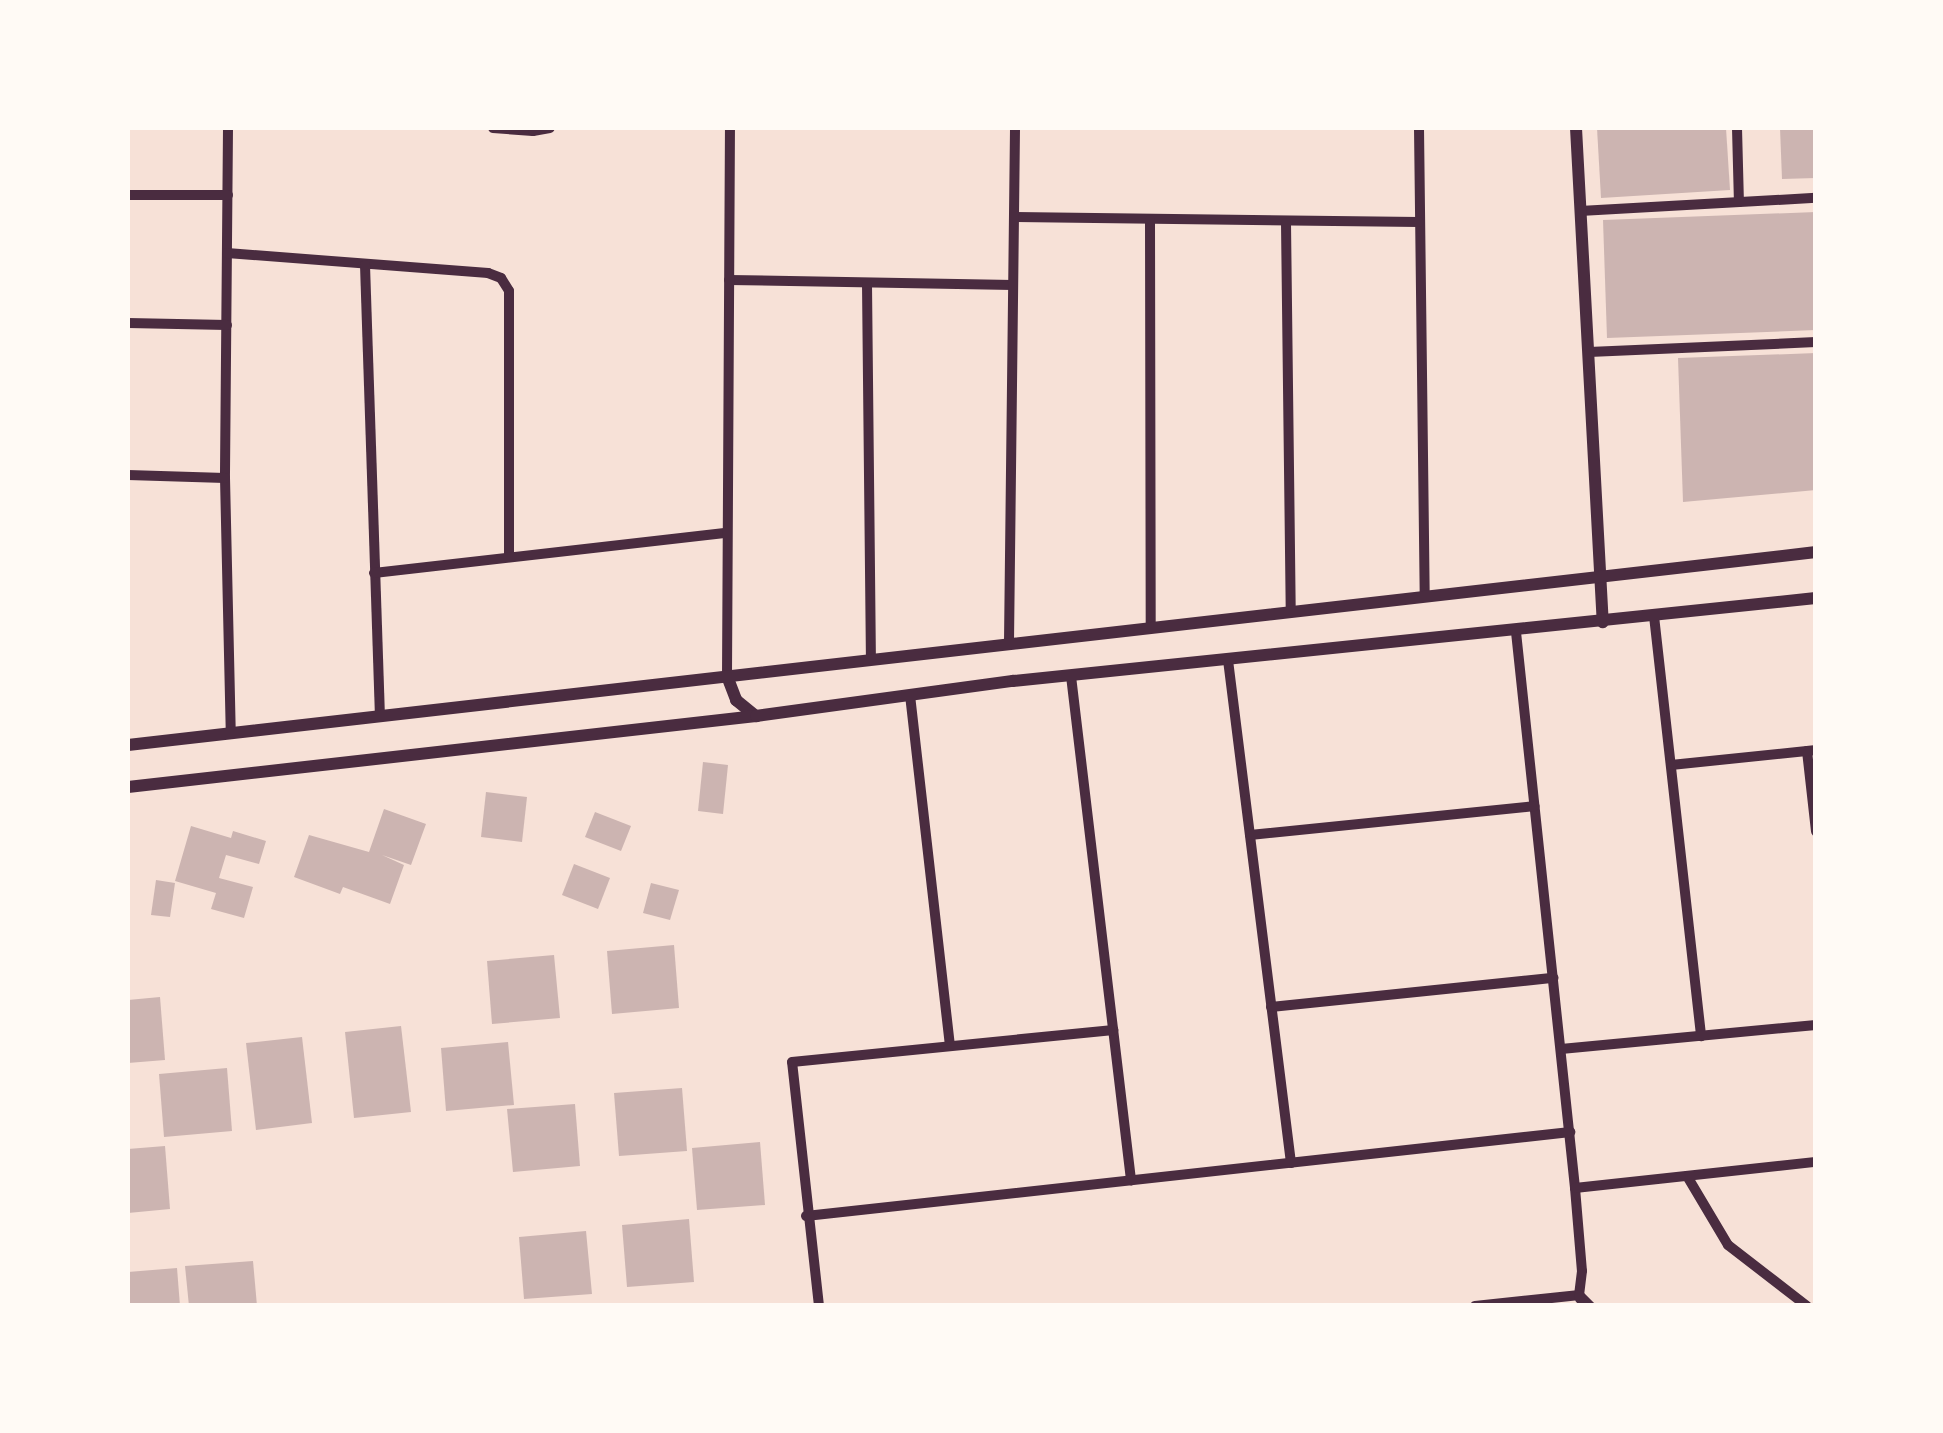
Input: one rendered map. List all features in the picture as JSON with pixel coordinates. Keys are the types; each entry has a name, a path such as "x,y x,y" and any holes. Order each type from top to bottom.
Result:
{"street":[{"path":"228,128 226,478 231,733"},
{"path":"493,128 550,128"},
{"path":"730,128 727,676 736,700 756,716"},
{"path":"1010,642 1016,128"},
{"path":"1420,128 1425,596"},
{"path":"1576,128 1603,622"},
{"path":"1737,128 1739,202"},
{"path":"128,195 228,195"},
{"path":"1580,211 1816,198"},
{"path":"1014,216 1286,224 1419,222"},
{"path":"1150,220 1151,626"},
{"path":"1286,224 1291,610"},
{"path":"227,253 501,278 508,291 508,556"},
{"path":"364,265 380,717"},
{"path":"729,280 1013,285"},
{"path":"867,284 871,657"},
{"path":"128,324 227,324"},
{"path":"1589,352 1816,342"},
{"path":"128,475 226,478"},
{"path":"374,573 727,533"},
{"path":"128,745 871,657 1816,552"},
{"path":"128,787 1071,676 1816,598"},
{"path":"1654,616 1702,1036"},
{"path":"1516,632 1576,1188 1580,1300"},
{"path":"1228,660 1291,1163"},
{"path":"1071,676 1131,1180"},
{"path":"910,696 950,1046"},
{"path":"1671,765 1811,751 1816,831"},
{"path":"1250,835 1535,806"},
{"path":"1271,1008 1554,978"},
{"path":"1561,1049 1816,1026"},
{"path":"819,1306 806,1216 792,1062 1113,1030"},
{"path":"806,1216 1570,1132"},
{"path":"1576,1188 1816,1162"},
{"path":"1687,1176 1728,1245 1807,1306"},
{"path":"1475,1306 1580,1300 1590,1306"}],"building":[{"path":"1597,128 1726,128 1730,190 1601,198"},
{"path":"1780,128 1816,128 1816,178 1782,179"},
{"path":"1816,212 1816,330 1607,338 1603,220"},
{"path":"1816,353 1816,490 1683,502 1678,358"},
{"path":"703,762 728,765 723,814 698,811"},
{"path":"486,792 527,797 522,842 481,837"},
{"path":"384,809 426,824 411,865 382,855 404,865 390,904 343,887 340,894 294,877 309,835 369,852"},
{"path":"595,812 631,826 621,851 585,837"},
{"path":"191,826 231,838 233,831 266,841 259,864 226,855 219,878 253,887 244,918 211,909 216,893 175,881"},
{"path":"574,864 610,878 598,909 562,895"},
{"path":"156,880 175,883 170,917 151,915"},
{"path":"651,883 679,890 670,920 643,913"},
{"path":"674,945 679,1008 612,1014 607,951"},
{"path":"554,955 560,1018 492,1024 487,961"},
{"path":"160,997 165,1060 128,1063 128,1000"},
{"path":"401,1026 411,1112 354,1118 345,1032"},
{"path":"302,1037 312,1123 256,1130 246,1043"},
{"path":"508,1042 514,1105 446,1111 441,1048"},
{"path":"227,1068 232,1131 164,1137 159,1074"},
{"path":"682,1088 687,1151 619,1156 614,1093"},
{"path":"575,1104 580,1166 513,1172 507,1109"},
{"path":"760,1142 765,1205 697,1210 692,1148"},
{"path":"165,1146 170,1209 128,1213 128,1149"},
{"path":"689,1219 694,1282 627,1287 622,1225"},
{"path":"586,1231 592,1294 524,1299 519,1237"},
{"path":"253,1261 257,1306 189,1306 185,1266"},
{"path":"177,1268 180,1306 128,1306 128,1272"}]}
